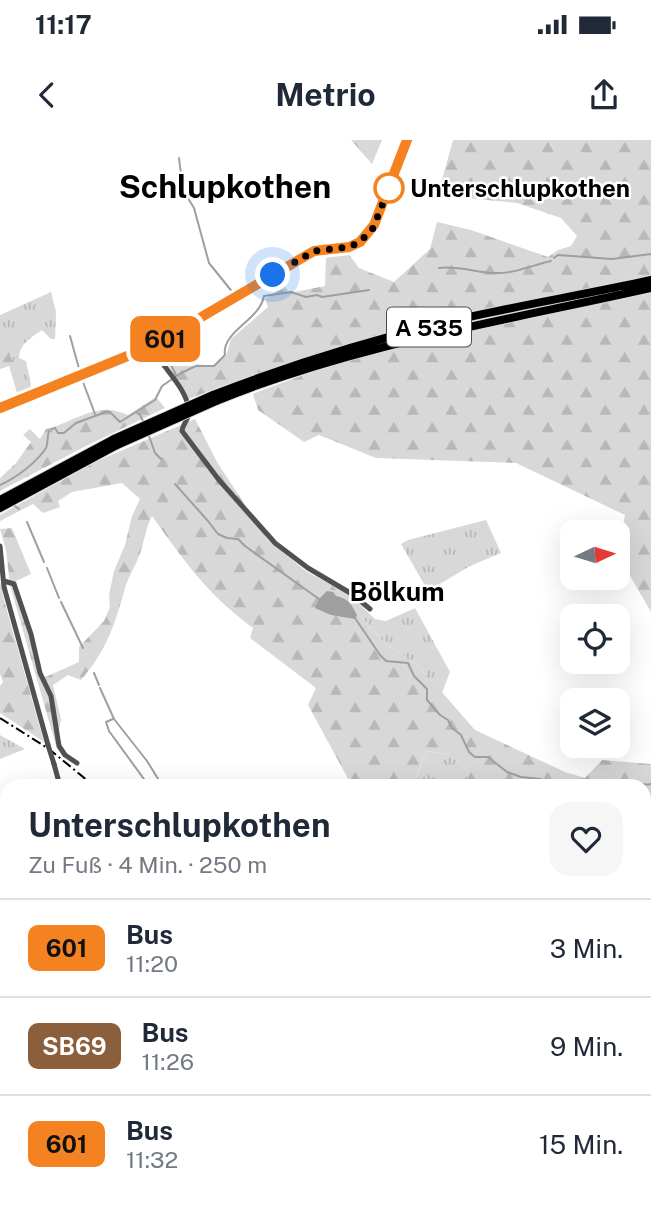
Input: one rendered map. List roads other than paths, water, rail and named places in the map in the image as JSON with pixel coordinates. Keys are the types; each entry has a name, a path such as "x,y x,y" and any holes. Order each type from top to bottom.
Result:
{"highway":[{"name":"A 535","path":"0,500 116,442 299,364 450,321 651,280"},
{"name":"A 535","path":"215,398 368,350 651,288"},
{"name":"A 535","path":"0,508 61,470"}],"main road":[{"path":"0,408 152,346 314,251 349,247 364,239 374,225 407,140"}],"street":[{"path":"152,346 189,410 182,431 219,480 279,547 370,608"},
{"path":"0,546 4,581 58,779"},
{"path":"4,581 14,584 32,634 40,673 51,696 59,746 65,755 77,763"}],"waterway":[{"path":"158,338 234,294 209,263 194,208 183,190 179,158"},
{"path":"554,258 558,255 612,259 651,254"},
{"path":"439,268 502,273 551,261"},
{"path":"52,429 64,433 76,423 106,412 110,412 120,422 155,400 162,386 181,373 196,366 214,366 225,355 229,339 256,312 264,296 291,292 306,297 322,297 369,290"},
{"path":"70,336 80,372"},
{"path":"163,348 176,375"},
{"path":"83,382 95,414"},
{"path":"136,412 143,421"},
{"path":"0,485 37,459 46,448 49,431"},
{"path":"149,436 155,453 161,459"},
{"path":"175,484 218,534 238,539 319,599"},
{"path":"12,504 19,509"},
{"path":"27,522 44,562"},
{"path":"47,568 59,598"},
{"path":"61,602 83,648"},
{"path":"355,618 386,661 408,663 414,676 427,689 427,700 461,735 469,752 475,757 488,757 507,772 540,779"},
{"path":"94,673 99,685"},
{"path":"100,688 114,719 158,779"},
{"path":"113,719 106,722 109,731 144,779"}],"railway":[{"path":"0,718 49,749 85,779"}],"place":[{"name":"Unterschlupkothen","path":"389,188"}],"district":[{"name":"Schlupkothen","path":"225,186"},
{"name":"Bölkum","path":"397,591"}]}
